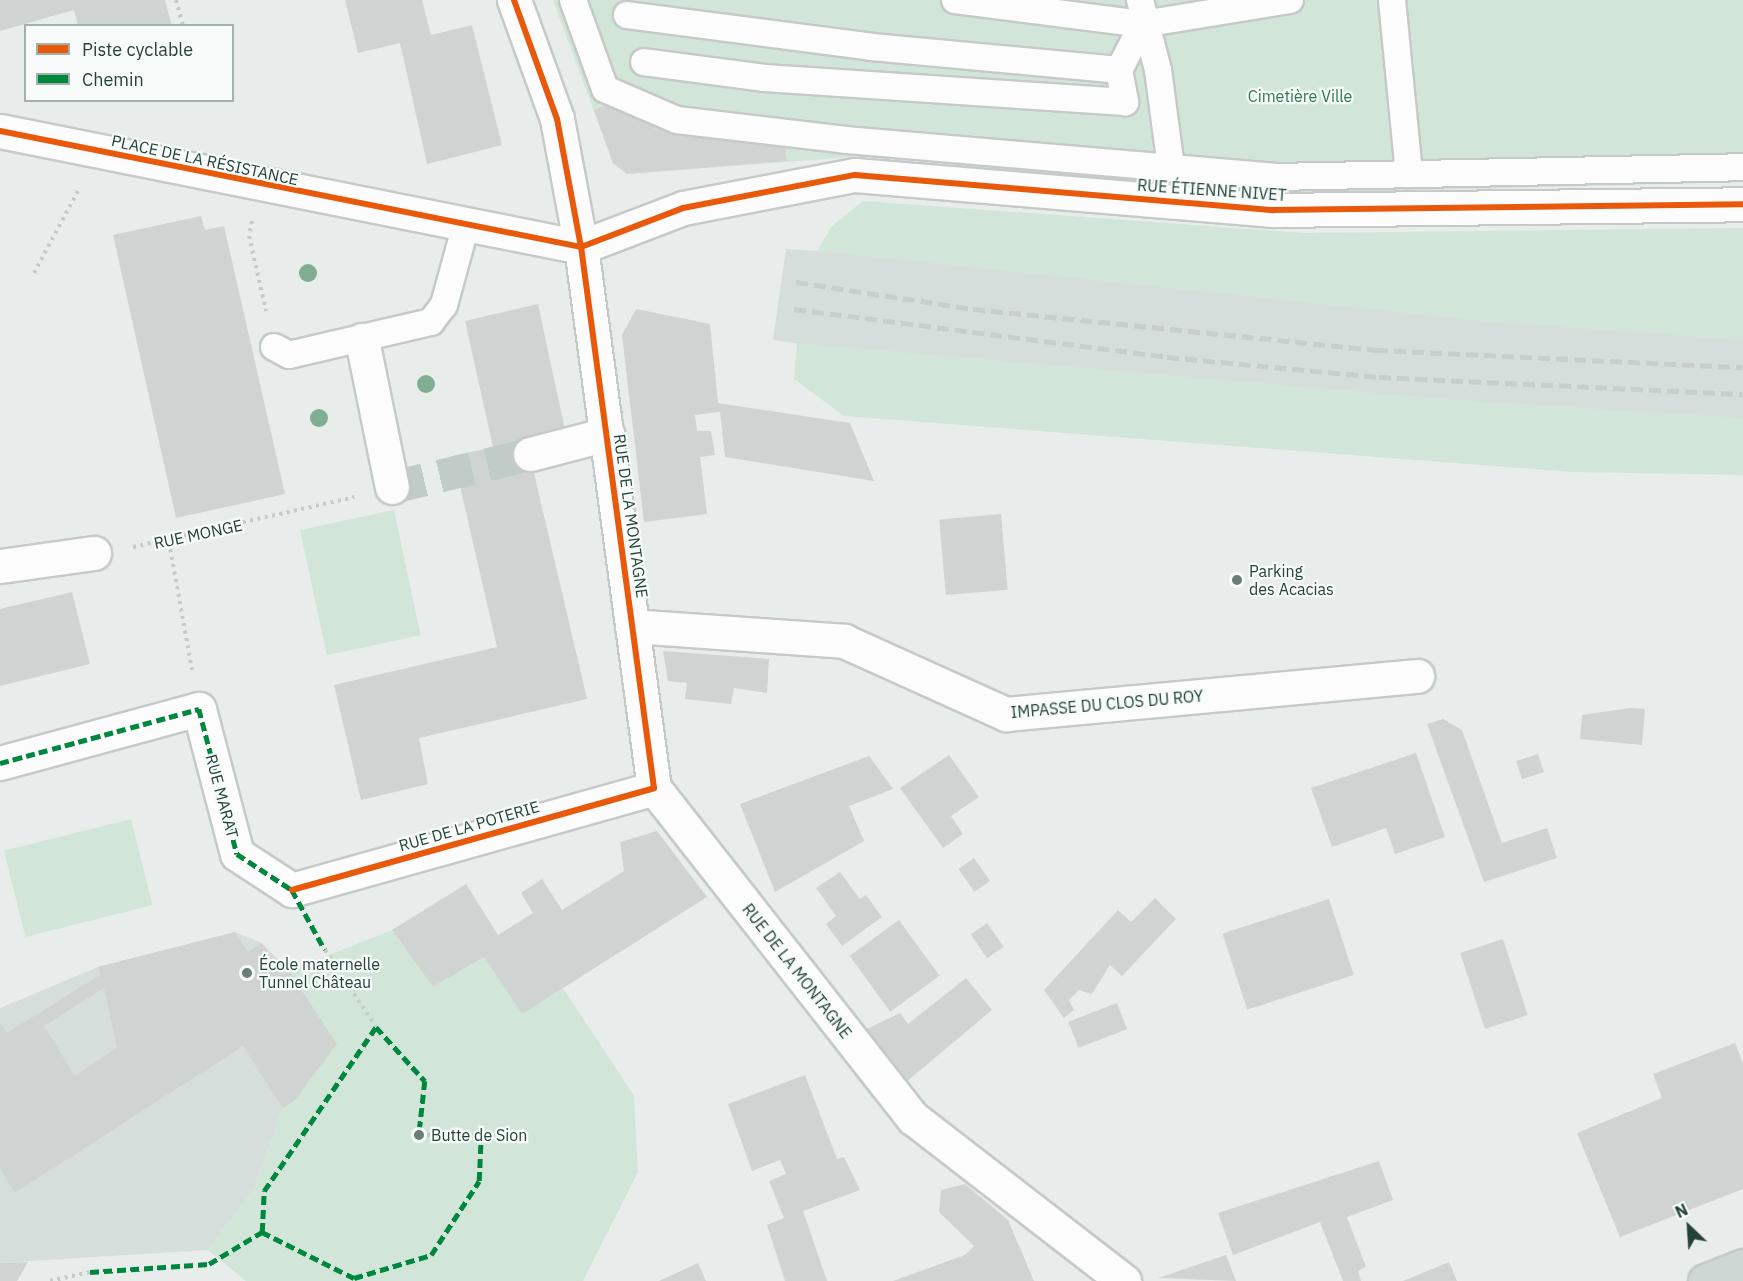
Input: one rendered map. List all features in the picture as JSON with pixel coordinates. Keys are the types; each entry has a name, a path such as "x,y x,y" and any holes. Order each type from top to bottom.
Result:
{"main road":[{"path":"1705,1281 1743,1266"}],"street":[{"name":"RUE DE LA MONTAGNE","path":"514,0 557,119 581,247 654,788 913,1118 1125,1281"},
{"name":"PLACE DE LA RÉSISTANCE","path":"0,131 465,228 581,247"},
{"name":"RUE ÉTIENNE NIVET","path":"581,247 683,208 855,175 1274,210 1743,204"},
{"path":"362,340 392,488"},
{"path":"530,454 607,434"},
{"path":"0,566 94,553"},
{"name":"IMPASSE DU CLOS DU ROY","path":"632,626 844,641 1006,714 1417,676"},
{"path":"0,763 199,709"},
{"name":"RUE MARAT","path":"199,709 237,854 292,890"},
{"name":"RUE DE LA POTERIE","path":"292,890 654,788"}],"lane":[{"path":"573,0 605,89 677,120 1275,177 1743,168"},
{"path":"955,0 1141,12 1290,0"},
{"path":"1392,0 1409,174"},
{"path":"1141,12 1158,70 1171,168"},
{"path":"644,62 765,78 1125,102 1119,70 1141,12"},
{"path":"627,15 873,47 1119,70"},
{"path":"274,346 289,355 362,340 431,322 444,305 465,228"}],"path":[{"path":"176,0 182,24"},
{"path":"34,273 84,179"},
{"path":"259,184 249,236 274,346"},
{"path":"169,542 199,709"},
{"path":"325,950 376,1027"},
{"path":"419,1135 481,1136"},
{"path":"50,1281 90,1272"}],"shaded area":[{"path":"786,249 1743,313 1743,438 1163,399 773,340"},
{"path":"235,932 262,943 289,971 337,1044 283,1108 254,1189 208,1250 0,1263 0,1008 98,967"}],"green space":[{"name":"Cimetière Ville","path":"553,0 1743,0 1743,182 1273,194 865,156 627,174 613,163"},
{"path":"863,201 1304,233 1743,228 1743,340 1492,322 817,251 832,226"},
{"path":"797,343 1444,399 1743,418 1743,475 1573,472 844,416 794,379"},
{"path":"394,510 421,635 327,655 300,530"},
{"path":"131,819 153,905 25,937 4,851"},
{"path":"392,930 433,987 484,957 522,1014 563,988 634,1096 638,1172 583,1281 246,1281 208,1250 254,1189 283,1108 337,1044 289,971"}],"building":[{"path":"0,0 165,0 171,24 78,24 74,10 0,31"},
{"path":"345,0 422,0 431,35 472,25 502,145 427,164 400,43 358,53"},
{"path":"614,102 649,111 655,129 784,140 787,161 627,174 613,163 594,110"},
{"path":"201,216 205,230 224,226 285,494 176,518 113,235"},
{"path":"538,304 565,430 526,439 587,699 419,738 428,784 361,800 334,685 497,647 453,456 493,447 465,321"},
{"path":"636,309 710,324 718,403 850,423 874,481 725,457 720,412 695,415 697,431 711,431 715,455 700,457 707,514 644,522 622,335"},
{"path":"1001,514 1008,590 946,595 939,519"},
{"path":"72,592 90,664 0,686 0,609"},
{"path":"663,651 769,659 767,693 734,688 731,704 685,699 687,683 668,681"},
{"path":"1630,708 1645,709 1642,745 1580,739 1582,715"},
{"path":"1443,719 1462,730 1502,843 1547,828 1557,858 1484,882 1427,724"},
{"path":"1416,753 1445,837 1395,854 1386,828 1332,847 1311,788"},
{"path":"1538,754 1544,772 1522,779 1516,761"},
{"path":"949,755 979,797 951,816 963,834 943,848 900,788"},
{"path":"869,756 893,789 849,806 864,841 775,892 740,804"},
{"path":"657,831 707,897 522,1014 484,957 433,987 392,930 466,884 498,935 533,913 521,893 542,879 562,910 624,871 620,842"},
{"path":"974,858 990,881 974,892 958,869"},
{"path":"840,872 860,899 866,895 882,917 842,946 826,924 836,916 816,888"},
{"path":"1155,898 1176,919 1122,976 1110,965 1092,994 1079,990 1069,1000 1074,1010 1064,1018 1044,990 1118,910 1131,922"},
{"path":"1329,899 1354,975 1247,1010 1222,934"},
{"path":"899,920 940,976 890,1012 850,956"},
{"path":"987,923 1004,947 987,958 971,934"},
{"path":"235,932 248,952 262,943 283,975 289,971 337,1044 294,1101 283,1108 243,1046 15,1193 0,1169 0,1023 7,1033 100,975 98,967","holes":["104,988 117,1048 75,1076 44,1026"]},
{"path":"1503,939 1528,1015 1485,1029 1460,953"},
{"path":"966,978 992,1010 905,1083 865,1030 900,1013 908,1024"},
{"path":"1117,1003 1127,1029 1078,1048 1068,1022"},
{"path":"1735,1043 1743,1063 1743,1189 1620,1237 1577,1133 1662,1098 1653,1074"},
{"path":"805,1075 837,1159 844,1157 860,1190 803,1211 827,1281 785,1281 767,1225 784,1218 769,1181 786,1174 780,1160 752,1171 728,1104"},
{"path":"1379,1161 1393,1200 1347,1217 1366,1267 1358,1271 1361,1281 1343,1281 1320,1222 1233,1255 1218,1213"},
{"path":"965,1184 1008,1220 1034,1281 893,1281 965,1255 974,1246 939,1212 941,1190"},
{"path":"1226,1255 1236,1281 1158,1278"},
{"path":"28,1262 17,1281 0,1281 0,1263"},
{"path":"1449,1262 1457,1281 1403,1281"},
{"path":"698,1263 706,1281 659,1281"}],"tunnel":[{"path":"392,487 530,454"}],"railway":[{"path":"796,282 973,309 1376,350 1743,367"},
{"path":"794,309 1167,357 1379,377 1743,394"}],"marked path":[{"path":"0,763 199,709 237,854 292,890 325,950"},
{"path":"262,1232 264,1191 376,1027 425,1081 419,1135"},
{"path":"262,1232 354,1278 431,1255 479,1181 481,1135"},
{"path":"90,1272 209,1264 262,1232"}],"cycle path":[{"path":"292,890 654,788 581,247 557,119 514,0"},
{"path":"0,131 581,247 683,208 855,175 1274,210 1743,204"}],"place":[{"name":"Parking des Acacias","path":"1237,580"},
{"name":"École maternelle Tunnel Château","path":"247,973"},
{"name":"Butte de Sion","path":"419,1135"}]}
